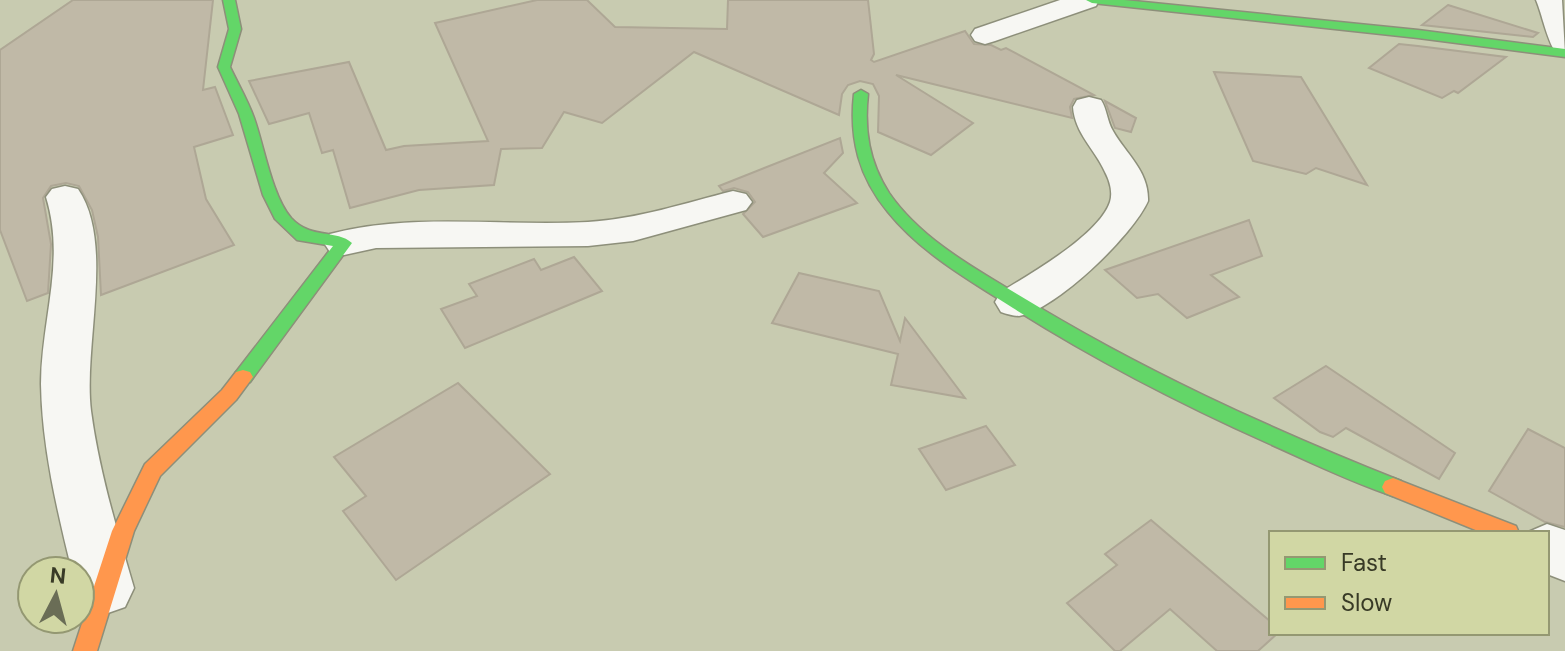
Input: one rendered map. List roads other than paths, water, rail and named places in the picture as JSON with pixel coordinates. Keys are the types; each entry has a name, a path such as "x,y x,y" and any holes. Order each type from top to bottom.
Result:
{"street":[{"path":"229,0 235,29 224,67 252,131 267,189 291,228 311,239 344,243 376,236 545,236 633,229 733,202"},
{"path":"985,35 1086,0"},
{"path":"1092,0 1418,34 1565,53"},
{"path":"1549,0 1561,26 1565,45"},
{"path":"861,94 857,123 872,174 899,215 944,253 1117,365 1305,451 1503,531"},
{"path":"1016,302 1072,264 1119,220 1128,204 1130,189 1121,167 1095,131 1089,107"},
{"path":"65,197 74,217 78,241 65,383 73,467 105,588"},
{"path":"85,651 123,531 152,470 229,395 279,334 344,243"}]}
